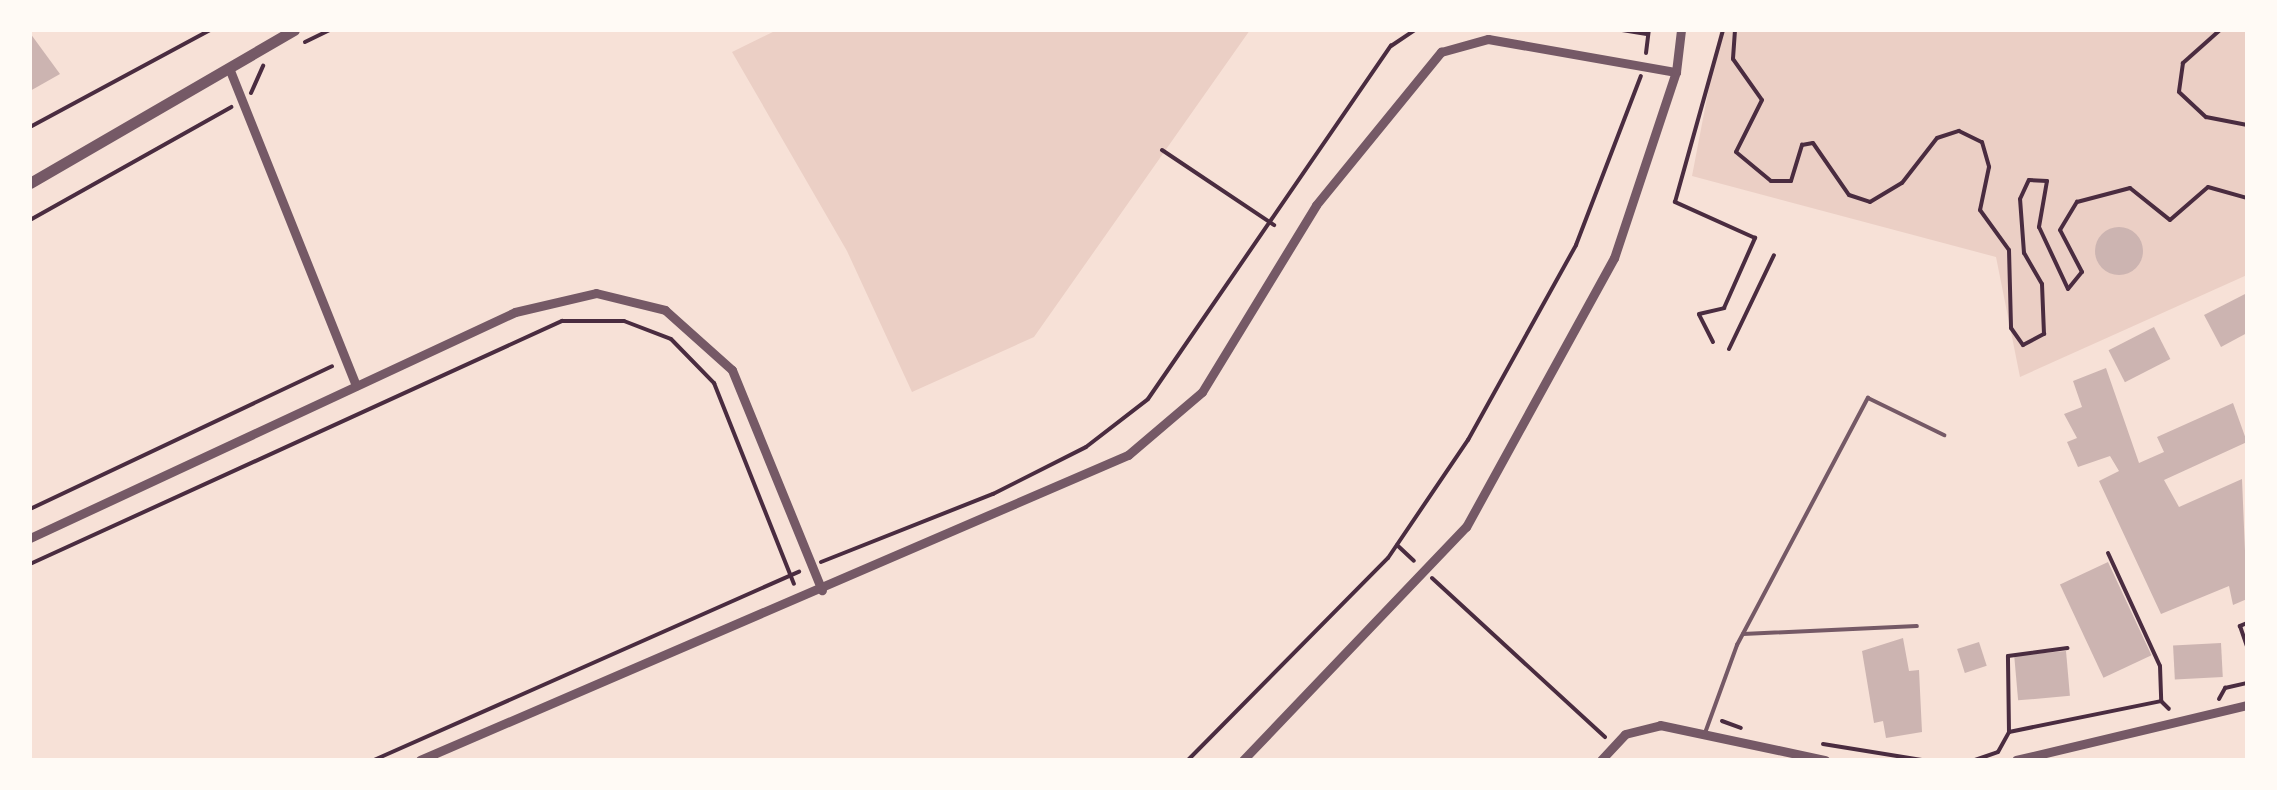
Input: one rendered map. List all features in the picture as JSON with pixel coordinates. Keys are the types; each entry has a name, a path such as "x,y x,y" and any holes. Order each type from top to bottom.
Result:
{"street":[{"path":"30,183 294,30"},
{"path":"1243,760 1428,575 1466,527 1614,258 1676,72 1681,30"},
{"path":"420,760 1068,486 1170,422 1202,392 1316,205 1440,52 1488,39 1676,72"},
{"path":"229,68 356,386"},
{"path":"30,538 356,386 558,298 596,292 665,310 703,336 746,394 822,590"},
{"path":"2016,760 2247,705"},
{"path":"1601,760 1613,743 1649,726 1733,738 1825,760"}],"lane":[{"path":"1705,733 1743,634 1868,398 1944,435"},
{"path":"1743,634 1917,626"}],"path":[{"path":"30,127 210,30"},
{"path":"298,45 330,30"},
{"path":"374,760 1086,447 1148,399 1274,224 1391,46 1415,30"},
{"path":"1188,760 1397,545 1468,440 1576,245 1644,68 1649,32 1622,30"},
{"path":"1713,342 1699,314 1724,308 1755,238 1675,202 1723,30"},
{"path":"1735,30 1732,59 1762,100 1736,152 1771,181 1791,181 1802,145 1813,143 1849,196 1870,202 1902,182 1937,138 1959,131 1982,142 1989,167 1980,210 2010,250 2011,328 2023,345 2044,334 2042,284 2024,252 2020,199 2030,180 2047,180 2039,228 2068,289 2082,272 2060,222 2077,202 2130,188 2170,220 2208,187 2247,198"},
{"path":"2220,30 2183,62 2180,92 2206,116 2247,125"},
{"path":"30,220 242,100 265,60"},
{"path":"1162,150 1274,224"},
{"path":"1730,349 1774,255"},
{"path":"30,564 562,320 608,320 671,339 714,384 800,600"},
{"path":"30,509 345,359"},
{"path":"1397,545 1613,743"},
{"path":"2108,553 2160,666 2161,700 2170,711 2186,708"},
{"path":"2247,622 2240,626 2247,646"},
{"path":"1975,760 1998,752 2009,732 2008,656 2067,648"},
{"path":"2202,705 2218,702 2224,688 2247,681"},
{"path":"2009,732 2161,700"}],"shaded area":[{"path":"777,30 1250,30 1034,337 912,392 847,251 732,52"},
{"path":"1720,30 2247,30 2247,275 2020,377 1996,257 1692,176"}],"building":[{"path":"30,33 60,74 30,91"},
{"path":"2119,227 2136,234 2143,251 2136,268 2119,275 2102,268 2095,251 2102,234"},
{"path":"2247,293 2247,333 2221,347 2204,315"},
{"path":"2154,327 2170,359 2125,382 2109,350"},
{"path":"2106,368 2139,463 2164,452 2157,437 2233,403 2247,442 2164,480 2179,507 2242,479 2247,599 2233,605 2229,586 2161,614 2099,481 2119,471 2110,456 2078,467 2067,442 2077,438 2064,414 2082,407 2073,381"},
{"path":"2108,562 2152,655 2103,678 2060,584"},
{"path":"1903,638 1909,671 1919,670 1922,732 1886,738 1883,721 1874,723 1862,651"},
{"path":"1979,642 1987,666 1965,673 1957,649"},
{"path":"2221,643 2223,677 2175,679 2173,646"},
{"path":"2066,651 2070,696 2018,700 2014,656"}]}
